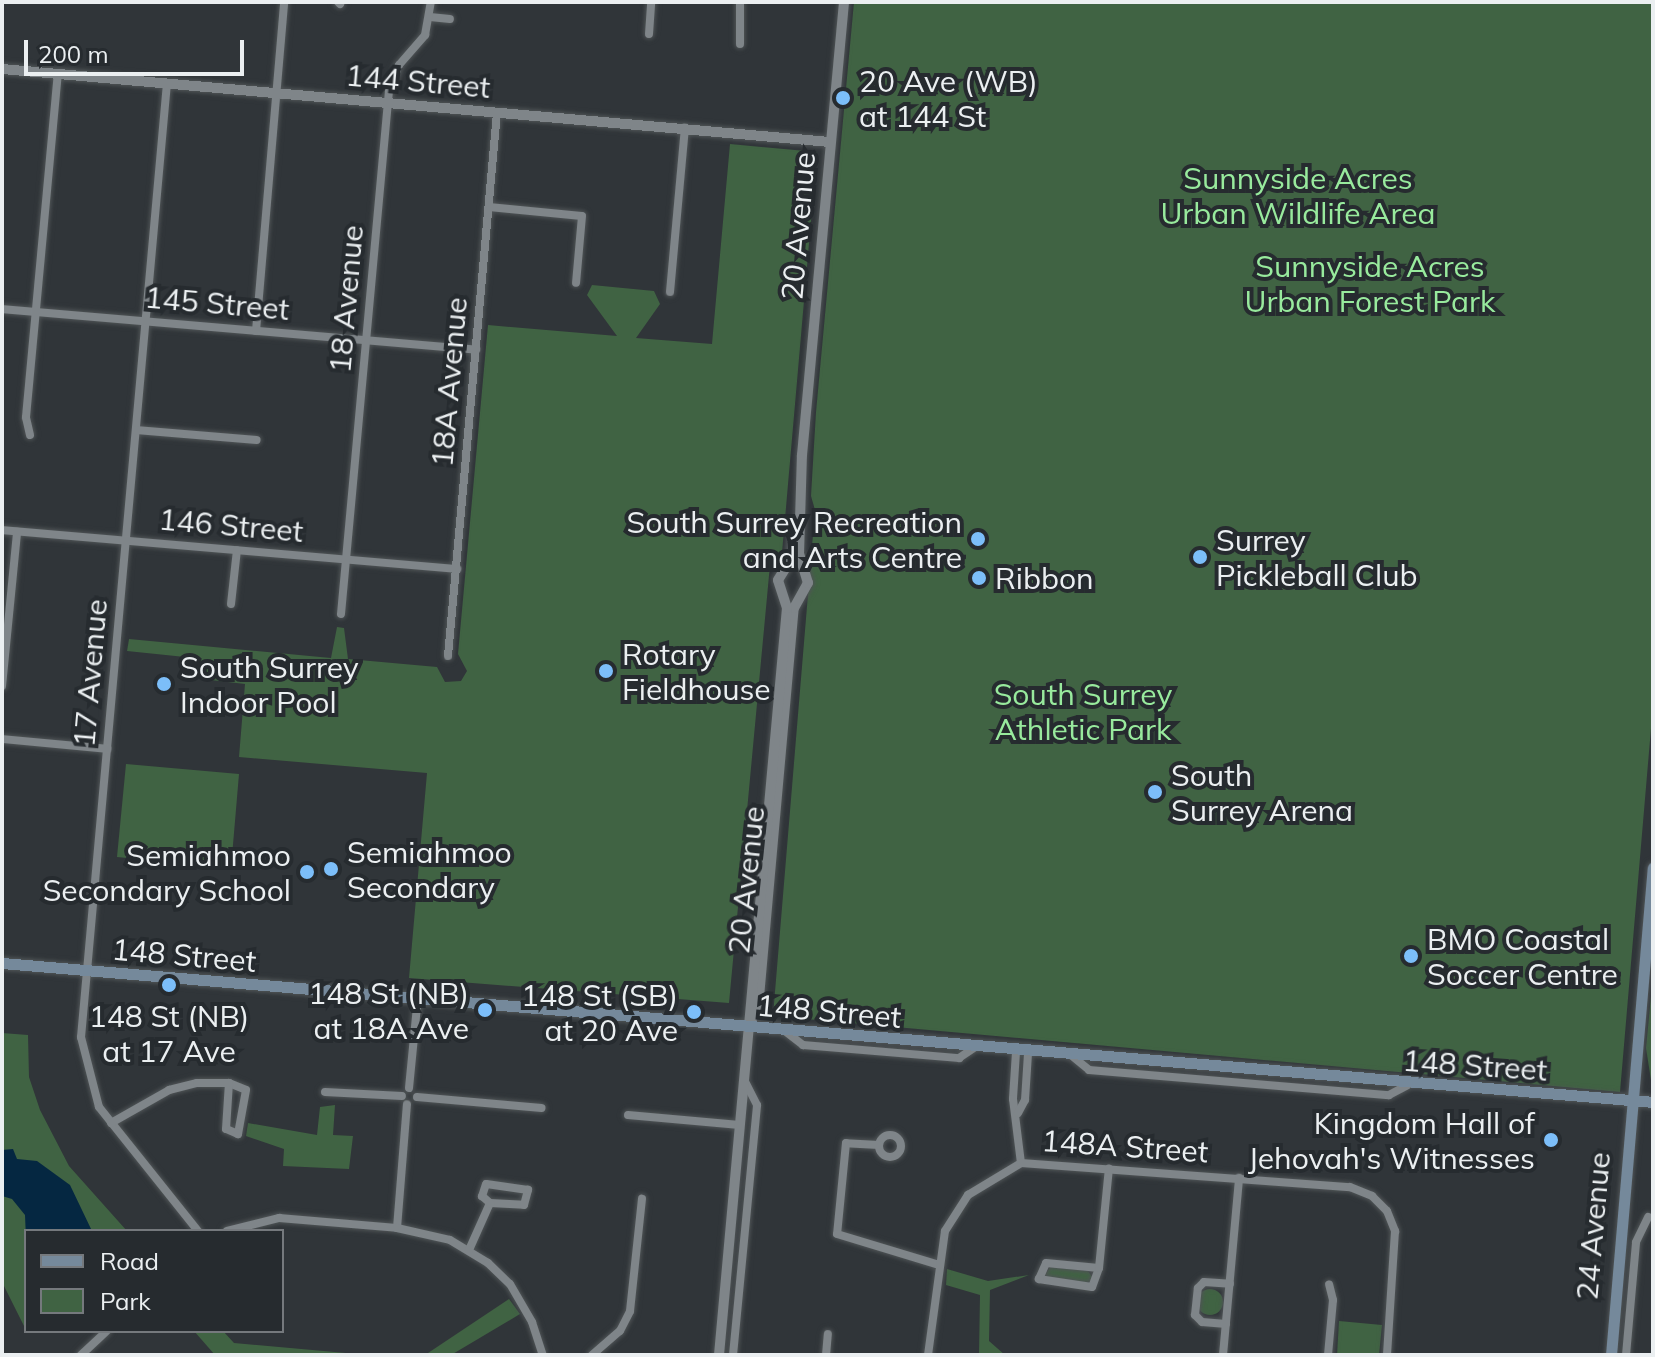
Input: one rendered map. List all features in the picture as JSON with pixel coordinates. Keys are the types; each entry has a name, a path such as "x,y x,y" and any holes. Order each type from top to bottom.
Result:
{"main road":[{"name":"24 Avenue","path":"1608,1355 1653,868"},
{"name":"148 Street","path":"2,963 1408,1085 1653,1102"}],"street":[{"path":"256,331 284,2"},
{"name":"18 Avenue","path":"341,614 388,103 392,79 419,45 430,17 431,2"},
{"path":"649,34 651,2"},
{"path":"740,2 740,44"},
{"name":"20 Avenue","path":"786,568 802,455 844,2"},
{"path":"430,17 450,19"},
{"name":"144 Street","path":"2,69 830,142"},
{"path":"30,435 26,417 58,74"},
{"name":"17 Avenue","path":"167,83 87,971 83,1050 95,1097 111,1123 196,1229"},
{"name":"18A Avenue","path":"448,656 497,112"},
{"path":"670,292 685,128"},
{"path":"489,207 582,216 576,283"},
{"name":"145 Street","path":"2,309 476,350"},
{"path":"136,430 257,440"},
{"name":"20 Avenue","path":"802,455 799,554 806,572"},
{"name":"146 Street","path":"2,530 457,569"},
{"path":"2,686 17,532"},
{"path":"231,604 237,550"},
{"path":"786,568 806,572 808,583 803,594 785,595 778,580 786,568"},
{"name":"20 Avenue","path":"749,1028 759,997 794,608 803,594"},
{"name":"20 Avenue","path":"719,1355 785,595"},
{"path":"2,739 108,749"},
{"path":"397,1228 404,1100 409,1088 418,997"},
{"path":"928,1355 936,1264 945,1231 968,1195 1021,1163 1018,1113 1025,1100 1022,1052"},
{"name":"20 Avenue","path":"733,1355 757,1105 744,1080"},
{"path":"111,1123 169,1090 197,1083 229,1083 246,1090 238,1134 226,1129 229,1083"},
{"path":"409,1088 417,1097"},
{"path":"325,1092 542,1108"},
{"path":"628,1115 740,1125"},
{"path":"879,1145 846,1143 837,1234 936,1264"},
{"name":"148A Street","path":"1021,1163 1350,1187 1372,1196 1387,1211 1395,1231 1387,1355"},
{"path":"1099,1268 1046,1263 1039,1279 1092,1287 1099,1268 1109,1168"},
{"path":"1223,1355 1239,1178"},
{"path":"486,1184 528,1190 524,1205 490,1203 482,1196 486,1184"},
{"path":"592,1355 608,1352 630,1311 642,1199"},
{"path":"469,1250 490,1203"},
{"path":"1626,1355 1636,1242 1648,1217"},
{"path":"235,1229 279,1218 429,1233 469,1250 510,1284 532,1322 543,1355"},
{"path":"1226,1324 1202,1322 1195,1315 1198,1288 1204,1282 1230,1284"},
{"path":"1328,1355 1333,1300 1329,1284"},
{"path":"81,1355 105,1333"},
{"path":"826,1355 828,1334"}],"green space":[{"path":"854,2 1653,2 1653,705 1620,1092 773,1016 815,510 811,496 816,412"},
{"path":"730,144 817,152 782,553 778,563 770,565 729,1003 409,978 427,773 239,757 245,684 202,679 185,657 127,651 129,639 331,658 337,627 344,628 348,659 437,667 445,682 461,681 467,671 458,654 488,325 617,336 587,295 592,285 654,291 660,304 636,338 712,344"},
{"path":"126,764 239,774 231,868 117,857"},
{"path":"1653,975 1653,1093 1646,1048"},
{"path":"2,1033 28,1035 29,1077 40,1110 69,1166 125,1229 24,1229 24,1326 2,1282"},
{"path":"335,1105 333,1135 353,1136 349,1169 283,1166 284,1149 246,1136 248,1123 317,1135 320,1107"},
{"path":"1050,1267 1088,1271 1093,1278 1090,1283 1044,1277"},
{"path":"947,1269 988,1281 1029,1275 990,1290 989,1341 1005,1355 979,1355 980,1295 946,1285"},
{"path":"1210,1289 1219,1293 1223,1302 1219,1311 1210,1315 1201,1311 1197,1302 1201,1293"},
{"path":"509,1299 520,1314 451,1355 425,1355"},
{"path":"1339,1321 1382,1325 1379,1355 1337,1355"},
{"path":"196,1333 225,1333 234,1343 368,1355 215,1355"}],"water":[{"path":"13,1149 17,1159 37,1161 70,1185 91,1229 26,1229 25,1215 12,1199 2,1196 2,1150"}],"place":[{"name":"20 Ave (WB) at 144 St","path":"843,98"},
{"name":"South Surrey Recreation and Arts Centre","path":"978,539"},
{"name":"Surrey Pickleball Club","path":"1200,557"},
{"name":"Ribbon","path":"979,578"},
{"name":"Rotary Fieldhouse","path":"606,671"},
{"name":"South Surrey Indoor Pool","path":"164,684"},
{"name":"South Surrey Arena","path":"1155,792"},
{"name":"Semiahmoo Secondary","path":"331,869"},
{"name":"Semiahmoo Secondary School","path":"307,872"},
{"name":"BMO Coastal Soccer Centre","path":"1411,956"},
{"name":"148 St (NB) at 17 Ave","path":"169,985"},
{"name":"148 St (NB) at 18A Ave","path":"485,1010"},
{"name":"148 St (SB) at 20 Ave","path":"694,1012"},
{"name":"Kingdom Hall of Jehovah's Witnesses","path":"1551,1140"}],"park label":[{"name":"Sunnyside Acres Urban Wildlife Area","path":"1298,195"},
{"name":"Sunnyside Acres Urban Forest Park","path":"1370,283"},
{"name":"South Surrey Athletic Park","path":"1083,711"}]}
